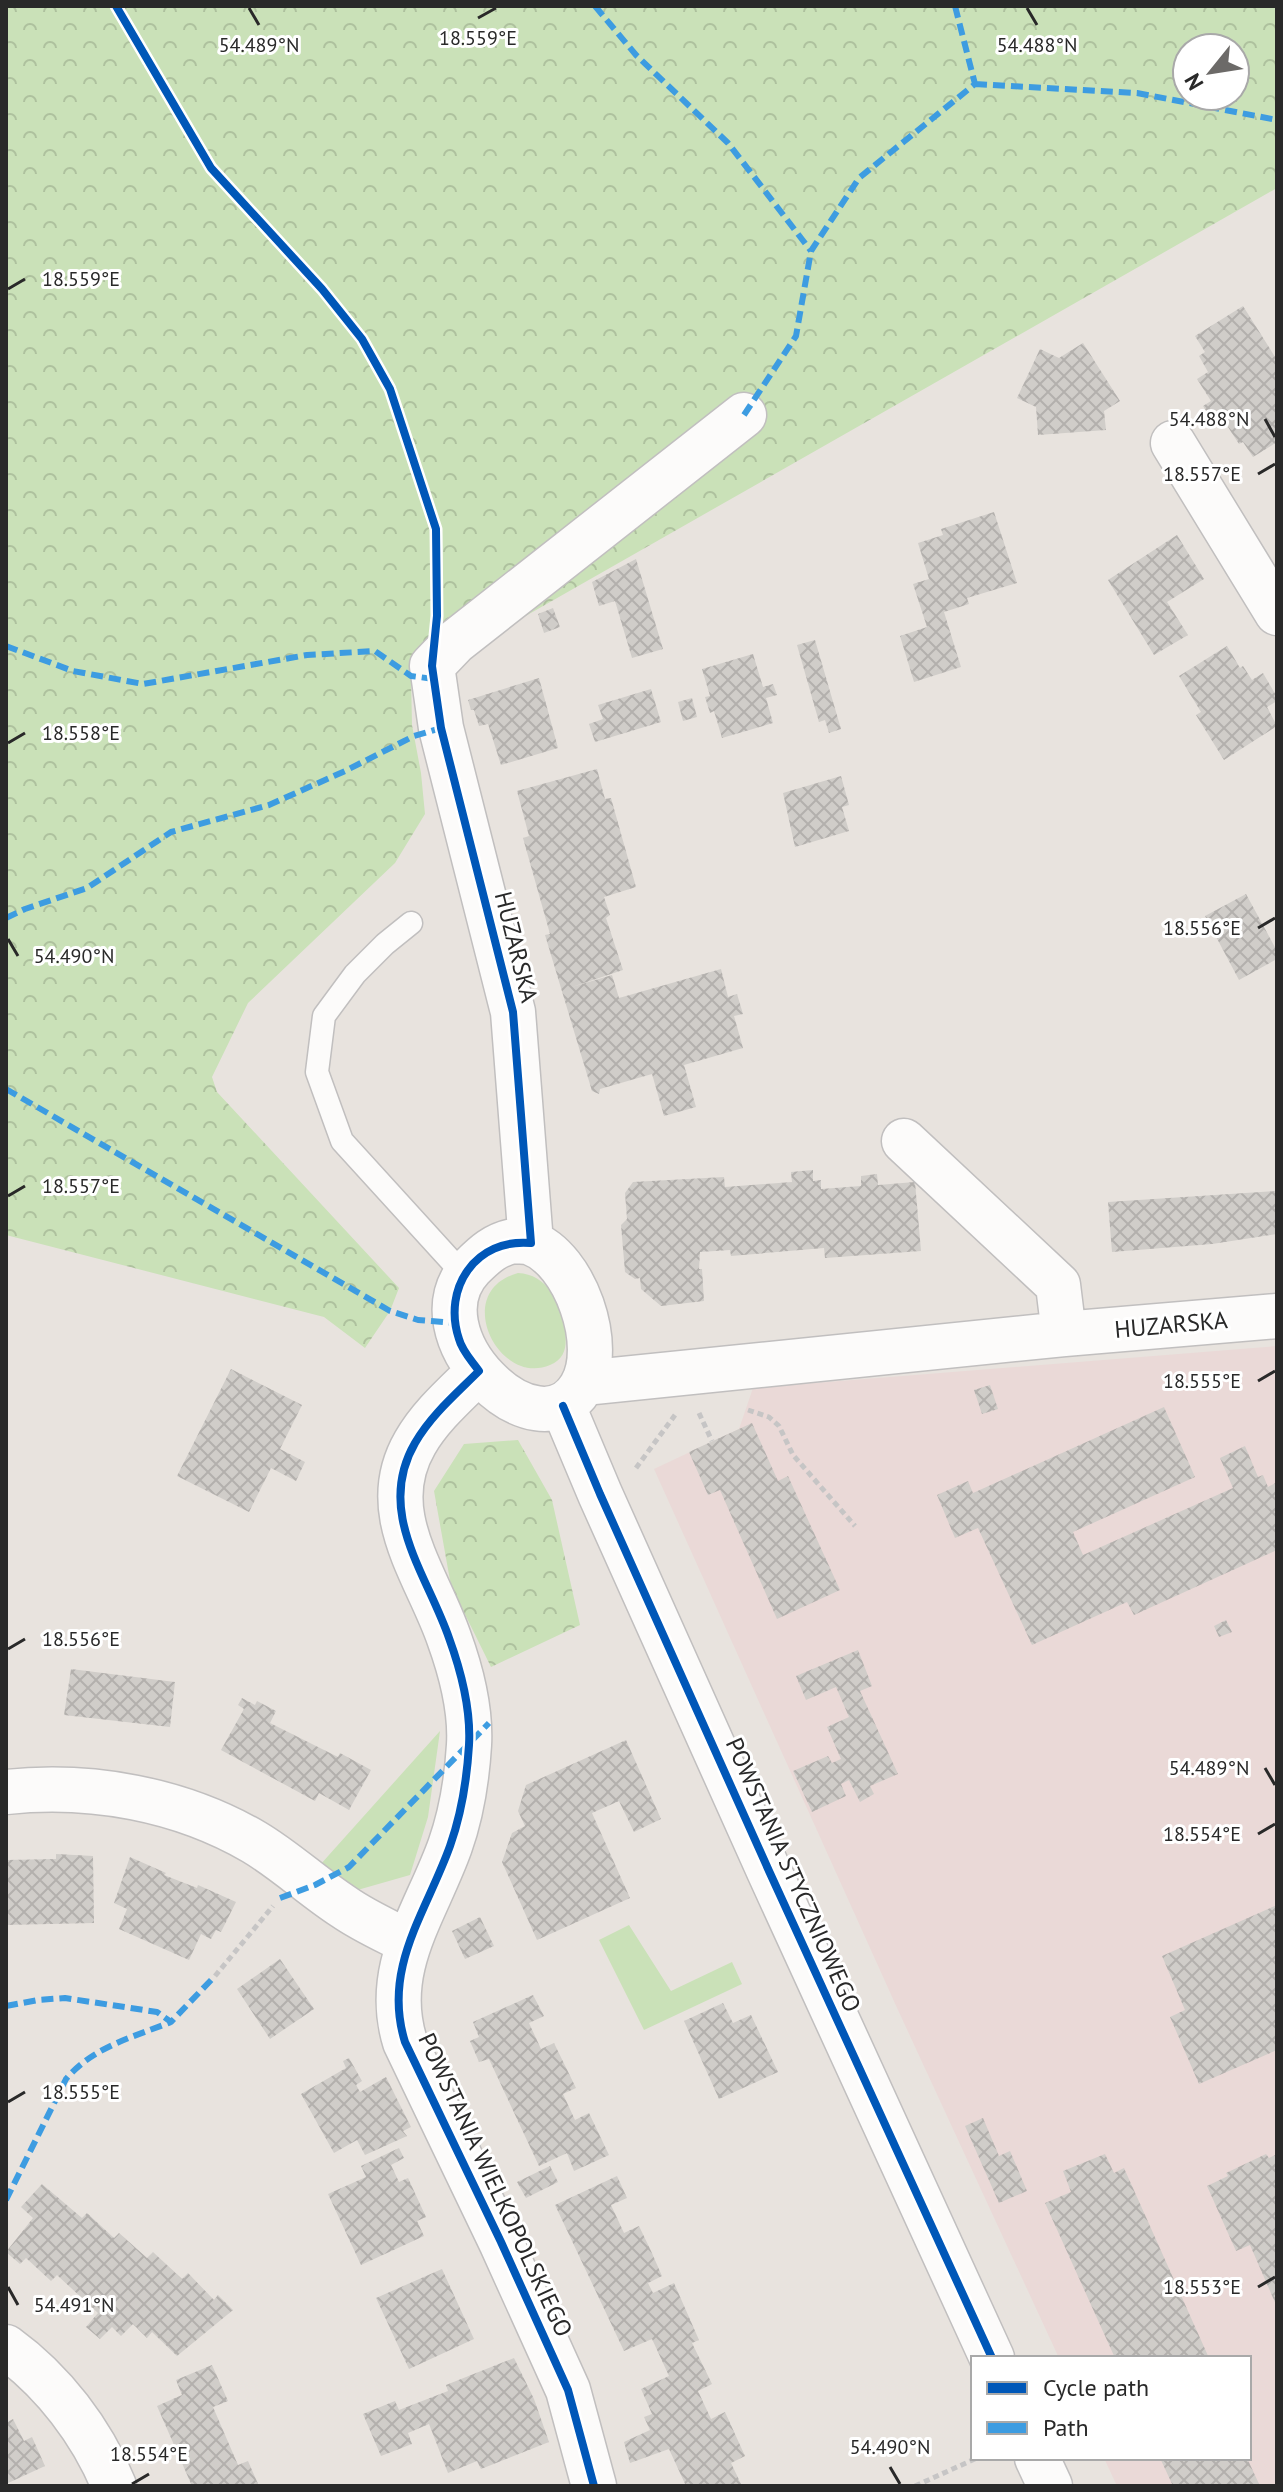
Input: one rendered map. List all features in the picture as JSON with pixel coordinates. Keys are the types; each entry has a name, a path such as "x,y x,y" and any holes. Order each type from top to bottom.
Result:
{"street":[{"name":"HUZARSKA","path":"531,1243 513,1012 441,728 432,666 455,642 744,415"},
{"path":"1173,443 1277,613"},
{"path":"904,1141 1058,1285 1064,1334"},
{"path":"502,1243 531,1243 563,1271 584,1310 591,1348 574,1395 543,1410 522,1404 493,1385 479,1371 459,1341 455,1323 457,1290 464,1275 488,1251 502,1243"},
{"name":"HUZARSKA","path":"574,1395 1064,1334 1277,1316"},
{"name":"POWSTANIA WIELKOPOLSKIEGO","path":"479,1371 423,1431 406,1462 400,1482 400,1510 407,1541 449,1636 461,1679 469,1743 462,1799 451,1844 408,1942 397,2011 405,2042 568,2390 594,2486"},
{"name":"POWSTANIA STYCZNIOWEGO","path":"574,1395 600,1494 991,2356"},
{"path":"6,1792 57,1788 97,1792 129,1796 203,1816 257,1844 342,1906 408,1942"},
{"path":"6,2347 53,2390 76,2419 93,2443 114,2486"},
{"path":"1038,2460 1050,2486"}],"lane":[{"path":"411,923 355,974 324,1016 317,1072 342,1141 464,1275"}],"path":[{"path":"769,1417 779,1426 793,1455 855,1526"},
{"path":"215,1976 280,1898"},
{"path":"915,2486 973,2460"}],"shaded area":[{"path":"1277,1346 1277,2486 1117,2486 1105,2460 1251,2460 1251,2356 1058,2356 654,1469 739,1429 753,1388"}],"green space":[{"path":"6,6 1277,6 1277,188 457,655 411,676 412,725 425,814 395,863 248,1003 212,1077 217,1092 399,1288 390,1311 365,1348 324,1317 6,1235"},
{"path":"518,1273 545,1284 560,1309 565,1346 559,1359 550,1365 531,1368 514,1362 499,1350 489,1334 485,1316 487,1298 498,1283"},
{"path":"518,1440 552,1500 580,1625 491,1667 451,1586 434,1491 464,1444"},
{"path":"440,1731 428,1817 410,1875 354,1891 320,1865"},
{"path":"629,1925 671,1991 732,1962 742,1984 644,2030 599,1940"}],"building":[{"path":"1243,306 1277,360 1277,442 1253,457 1243,442 1239,444 1224,421 1216,427 1203,406 1211,401 1197,379 1208,372 1199,356 1205,352 1195,336"},
{"path":"1083,343 1120,401 1104,411 1106,430 1038,435 1036,407 1017,398 1040,349 1059,358"},
{"path":"994,512 1017,583 967,598 969,604 944,612 961,667 914,682 900,636 927,627 913,584 929,579 918,543 943,535 941,529"},
{"path":"1177,535 1204,579 1167,602 1188,635 1154,655 1108,580"},
{"path":"636,559 663,649 632,658 615,601 599,606 592,582"},
{"path":"553,608 560,627 544,633 538,614"},
{"path":"815,640 841,729 829,733 825,720 819,722 797,645"},
{"path":"1227,646 1240,668 1243,666 1252,680 1263,673 1277,697 1277,701 1267,707 1277,726 1224,760 1196,715 1201,712 1179,676"},
{"path":"753,654 763,687 773,684 777,695 766,698 773,723 722,738 714,711 710,713 705,697 710,696 702,669"},
{"path":"539,678 558,748 501,765 488,724 479,726 468,700"},
{"path":"651,689 661,722 595,742 589,724 603,719 598,705"},
{"path":"692,698 697,717 683,721 678,702"},
{"path":"597,769 605,799 611,798 636,887 604,897 610,915 606,918 623,970 572,987 612,975 619,998 721,969 728,997 737,994 743,1014 734,1016 743,1048 684,1065 696,1107 664,1116 652,1074 600,1089 599,1094 592,1091 545,935 550,934 523,838 529,836 517,791"},
{"path":"841,776 849,805 842,807 849,831 795,847 783,793"},
{"path":"1246,894 1277,951 1277,959 1239,980 1205,916"},
{"path":"813,1170 813,1181 821,1180 821,1189 861,1186 861,1176 877,1174 878,1185 915,1182 921,1251 825,1258 824,1248 731,1256 730,1250 700,1252 704,1301 661,1306 641,1289 640,1278 635,1279 625,1272 621,1225 627,1219 625,1193 633,1182 724,1177 725,1187 792,1182 791,1172"},
{"path":"1277,1191 1277,1234 1212,1244 1112,1252 1108,1202"},
{"path":"231,1369 302,1405 280,1449 305,1462 296,1481 271,1468 249,1512 177,1476"},
{"path":"990,1385 998,1409 982,1414 974,1390"},
{"path":"1164,1407 1195,1477 1073,1532 1083,1555 1233,1488 1220,1458 1245,1446 1258,1477 1263,1475 1268,1487 1277,1482 1277,1550 1134,1615 1127,1602 1032,1645 978,1528 955,1538 937,1495 968,1481 973,1493"},
{"path":"752,1423 778,1481 788,1476 840,1590 777,1619 720,1490 708,1495 689,1452"},
{"path":"1226,1620 1232,1632 1219,1637 1214,1626"},
{"path":"858,1650 872,1686 860,1691 898,1774 870,1786 874,1794 860,1802 849,1780 841,1784 846,1796 812,1812 793,1771 828,1756 832,1763 841,1759 827,1727 849,1717 836,1687 806,1700 796,1676"},
{"path":"71,1669 175,1682 170,1727 64,1715"},
{"path":"242,1698 255,1705 257,1701 276,1711 270,1723 371,1770 349,1810 319,1793 315,1801 221,1750 244,1709 238,1705"},
{"path":"626,1740 661,1819 634,1832 619,1801 592,1813 630,1898 537,1940 502,1862 512,1833 525,1826 518,1811 526,1785"},
{"path":"56,1854 93,1856 94,1923 6,1925 6,1860 56,1859"},
{"path":"130,1857 166,1873 164,1875 197,1888 198,1885 236,1902 221,1932 216,1930 211,1939 201,1934 189,1960 119,1929 127,1909 114,1903"},
{"path":"1277,1905 1277,2050 1199,2084 1170,2017 1185,2010 1162,1956"},
{"path":"480,1917 494,1946 465,1959 452,1931"},
{"path":"280,1959 314,2009 270,2039 237,1989"},
{"path":"533,1995 544,2016 529,2023 541,2049 554,2043 576,2088 563,2094 575,2120 589,2113 609,2155 574,2171 567,2153 539,2166 489,2059 479,2062 470,2041 479,2037 473,2022"},
{"path":"723,2003 733,2023 751,2015 778,2072 719,2099 684,2021"},
{"path":"349,2058 362,2081 356,2085 360,2092 386,2077 411,2127 403,2131 407,2136 365,2155 357,2140 334,2153 301,2094 346,2068 343,2061"},
{"path":"983,2118 999,2156 1010,2151 1027,2191 999,2203 965,2126"},
{"path":"399,2148 404,2158 391,2165 399,2182 408,2178 426,2217 417,2221 424,2236 361,2265 328,2194 366,2177 361,2166"},
{"path":"1105,2154 1114,2173 1124,2168 1208,2356 1114,2356 1045,2203 1071,2192 1063,2171"},
{"path":"1266,2154 1269,2158 1277,2154 1277,2307 1250,2245 1236,2251 1207,2186"},
{"path":"550,2166 558,2182 526,2198 517,2182"},
{"path":"617,2176 627,2198 611,2205 624,2233 639,2226 651,2251 662,2276 648,2283 653,2293 674,2283 699,2340 692,2343 712,2384 698,2391 711,2419 725,2412 745,2456 731,2463 742,2486 686,2486 669,2449 630,2463 624,2442 650,2430 644,2417 652,2414 641,2389 669,2376 652,2339 624,2351 555,2205"},
{"path":"42,2184 82,2218 87,2213 114,2238 119,2233 147,2258 153,2252 182,2279 188,2273 214,2300 218,2295 233,2310 177,2356 152,2332 147,2338 133,2324 121,2336 112,2327 100,2339 86,2327 98,2313 57,2275 51,2281 26,2258 20,2264 6,2252 33,2218 21,2207"},
{"path":"442,2269 474,2339 409,2369 376,2298"},
{"path":"514,2358 534,2399 549,2442 481,2469 477,2461 448,2473 429,2424 408,2433 412,2444 381,2456 363,2414 395,2401 399,2410 448,2391 446,2385"},
{"path":"212,2365 228,2401 213,2407 238,2465 248,2461 259,2486 192,2486 157,2406 182,2395 176,2380"},
{"path":"13,2419 24,2441 32,2437 45,2466 6,2484 6,2423"},
{"path":"1161,2460 1248,2460 1260,2486 1173,2486"}],"marked path":[{"path":"595,6 636,55 728,143 811,251"},
{"path":"744,415 796,336 811,251 859,178 975,84 955,6"},
{"path":"975,84 1137,93 1277,120"},
{"path":"6,646 73,671 143,684 307,655 375,651 411,676 434,679"},
{"path":"6,918 87,888 171,832 269,805 414,736 441,728"},
{"path":"6,1089 390,1311 418,1320 455,1323"},
{"path":"280,1898 315,1885 349,1867 489,1723"},
{"path":"6,2006 65,1998 157,2012 171,2022 215,1976"},
{"path":"6,2200 66,2079 101,2051 171,2022"}],"cycle path":[{"path":"116,6 211,168 322,289 362,339 390,389 436,529 437,616 432,666 441,728 513,1012 531,1243 494,1249 468,1270 455,1302 455,1320 462,1348 479,1371 429,1423 415,1443 404,1469 400,1494 402,1518 453,1651 464,1691 469,1745 463,1796 450,1846 403,1965 399,2015 405,2042 568,2390 594,2486"},
{"path":"563,1406 769,1871 991,2356"}]}
